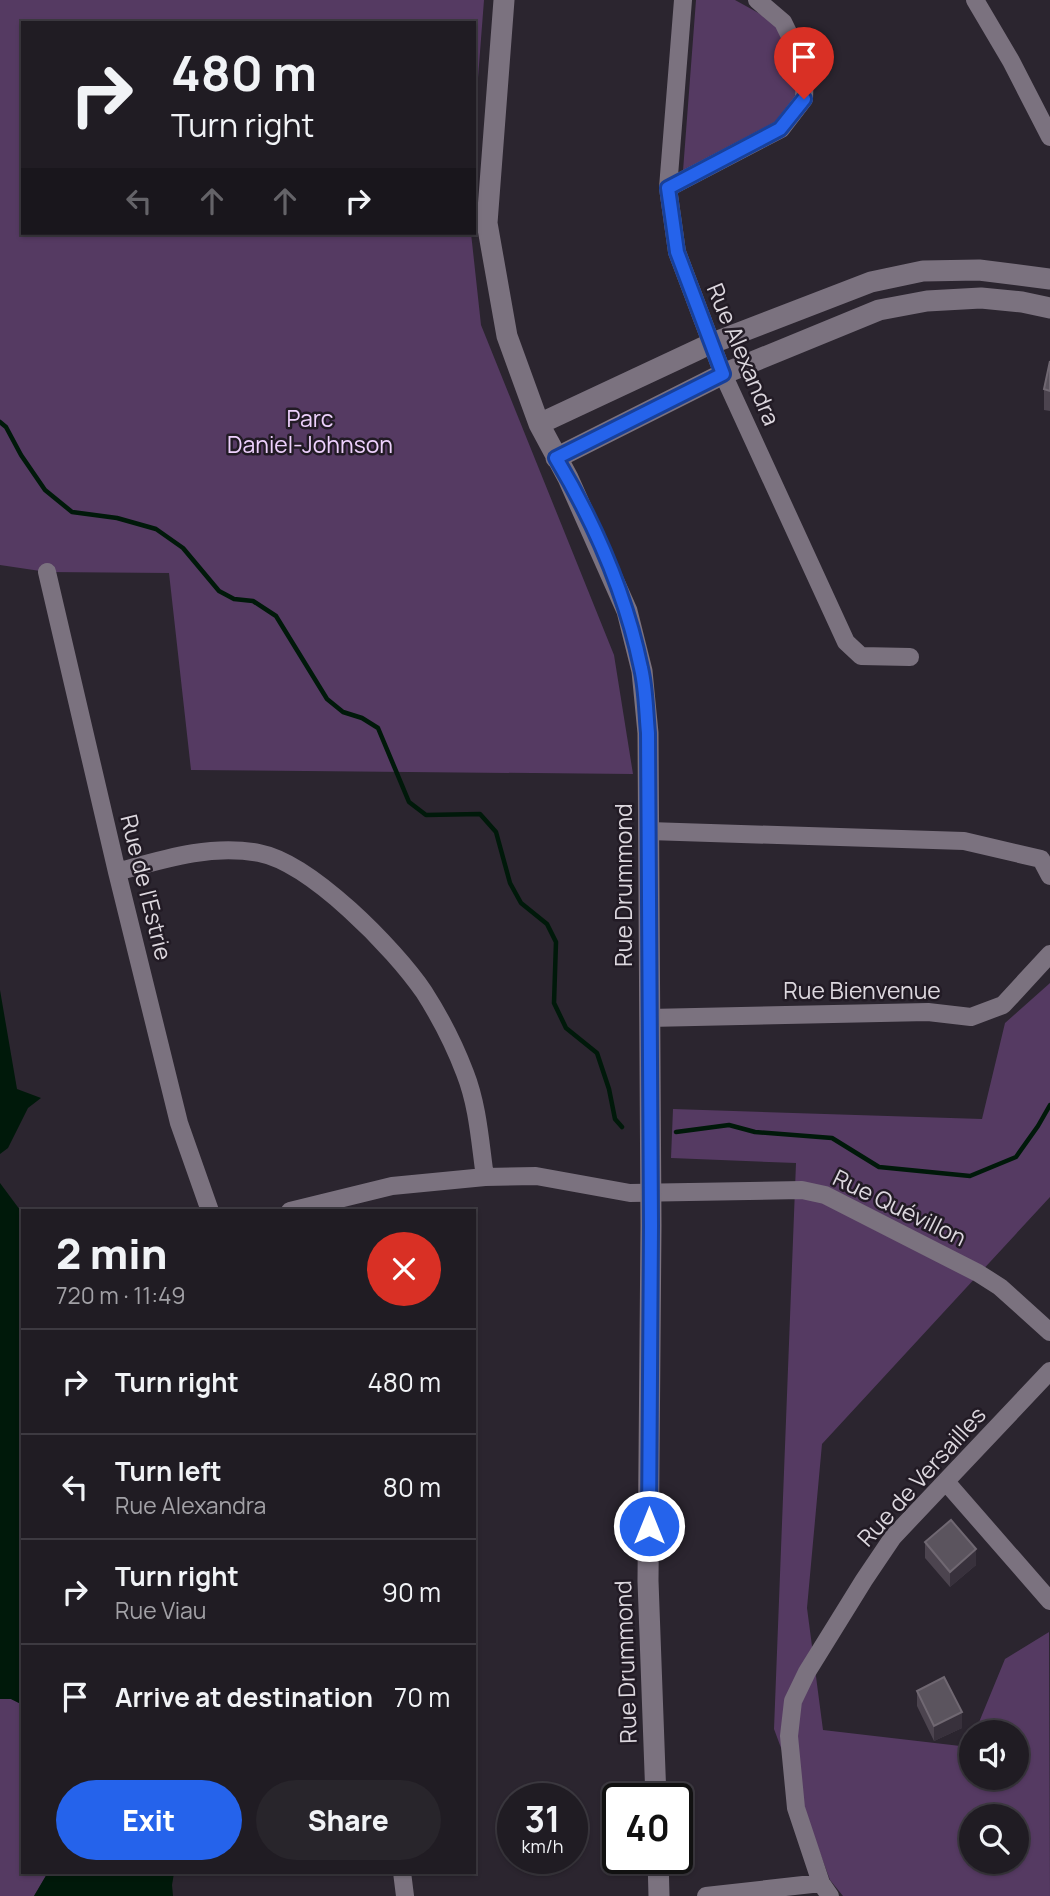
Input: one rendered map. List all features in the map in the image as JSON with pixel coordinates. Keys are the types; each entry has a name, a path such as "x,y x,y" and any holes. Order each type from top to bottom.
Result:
{"street":[{"name":"Rue Drummond","path":"504,0 487,223 506,336 539,424 602,551 627,611 642,671 648,733 648,1581 655,1783"},
{"name":"Rue Alexandra","path":"682,0 668,188 677,252 710,344 846,642 861,656 909,657"},
{"path":"668,188 780,129 804,99 806,67 783,22 757,0"},
{"path":"981,2 1050,137"},
{"path":"539,424 710,344 871,282 923,271 979,270 1050,279"},
{"path":"556,458 723,374 879,310 927,301 981,298 1050,308"},
{"name":"Rue de l'Estrie","path":"47,572 179,1123 209,1209"},
{"path":"649,831 964,841 1041,859 1050,876"},
{"path":"117,872 178,855 215,849 261,853 306,873 342,902 422,989 447,1030 466,1074 476,1107 485,1177"},
{"name":"Rue Bienvenue","path":"649,1018 928,1012 971,1017 1003,1004 1050,954"},
{"name":"Rue Quévillon","path":"298,1209 392,1186 485,1177 536,1176 630,1193 802,1190 825,1195 978,1273 1000,1287 1050,1332"},
{"name":"Rue de Versailles","path":"826,1890 796,1808 789,1736 793,1701 864,1580 893,1537 947,1483 1050,1371"},
{"path":"947,1483 1050,1601"},
{"path":"402,1874 405,1896"},
{"path":"658,1874 659,1896"},
{"path":"706,1896 826,1890"}],"green space":[{"name":"Parc Daniel-Johnson","path":"0,0 484,0 476,104 476,21 21,21 21,235 471,235 481,325 614,655 633,774 191,770 169,573 47,572 0,565"},
{"path":"696,0 735,0 775,22 802,58 809,105 682,184"},
{"path":"1050,983 1050,1197 822,1444 807,1608 823,1730 959,1746 959,1790 1029,1790 1029,1720 980,1720 1005,1659 1049,1632 1050,1896 843,1896 830,1880 774,1729 796,1163 671,1158 673,1109 982,1119 1005,1023"},
{"path":"0,1699 11,1699 21,1704 21,1874 47,1874 34,1896 0,1896"}],"shaded area":[{"path":"0,990 17,1089 41,1098 28,1108 8,1148 0,1154"},
{"path":"0,1183 21,1211 21,1704 11,1699 0,1699"},
{"path":"47,1874 174,1874 173,1896 34,1896"}],"building":[{"path":"1050,361 1050,391 1044,389"},
{"path":"951,1520 976,1549 950,1572 925,1542"},
{"path":"944,1677 962,1712 934,1726 917,1691"}],"waterway":[{"path":"0,422 6,427 45,490 72,512 117,518 156,529 183,548 219,591 234,599 253,601 276,616 327,699 343,712 362,718 378,728 409,802 426,815 480,814 496,832 510,883 521,903 547,924 556,942 554,1003 566,1028 597,1053 609,1089 615,1119 622,1127"},
{"path":"676,1132 729,1125 755,1132 832,1138 879,1167 970,1176 1016,1157 1050,1105"}],"route":[{"path":"649,1526 651,1225 648,733 642,671 627,611 602,551 556,458 723,374 677,252 668,188 780,129 804,99"}]}
